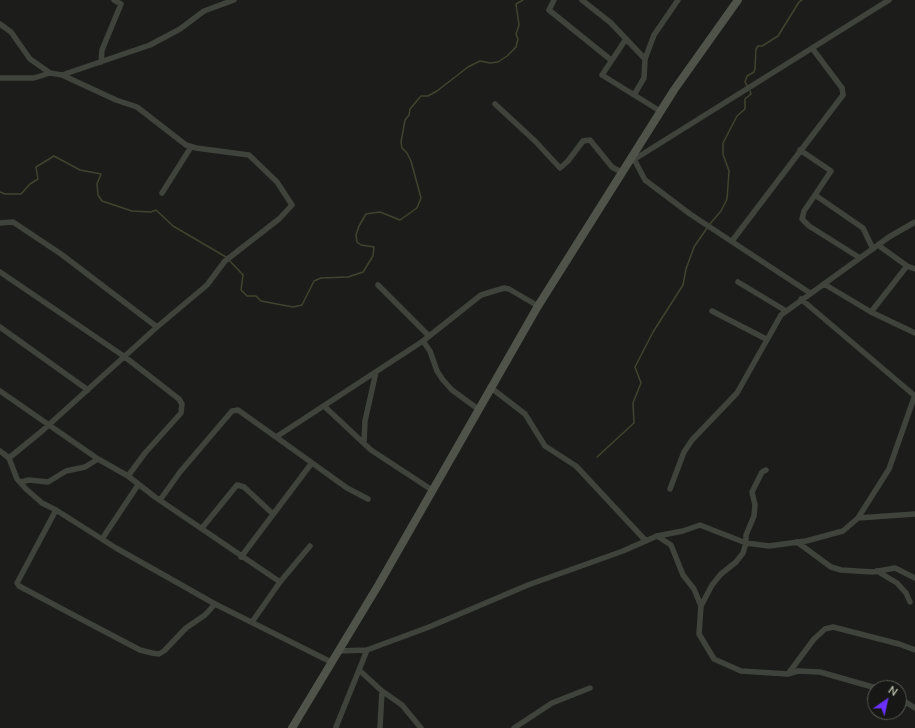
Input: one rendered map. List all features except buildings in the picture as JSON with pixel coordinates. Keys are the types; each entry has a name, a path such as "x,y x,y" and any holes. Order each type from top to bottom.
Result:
{"main road":[{"path":"292,728 538,306 626,164 660,112 738,0"}],"street":[{"path":"101,62 102,50 121,4 114,0"},
{"path":"62,75 150,45 180,29 204,12 234,0"},
{"path":"554,0 549,10 611,60"},
{"path":"582,0 611,22 645,59"},
{"path":"634,95 644,78 645,59 654,35 678,0"},
{"path":"626,164 889,0"},
{"path":"0,24 11,32 30,59 50,73 62,75 116,100 137,107 174,137 191,147 249,155 276,182 292,205 279,220 225,262 207,284 9,458"},
{"path":"626,39 602,75 660,112"},
{"path":"732,241 838,101 843,91 812,48"},
{"path":"0,78 34,78 50,73"},
{"path":"495,104 535,141 560,168 568,161 582,141 590,140 612,167 621,172"},
{"path":"162,192 191,147"},
{"path":"800,150 831,171 804,211 802,219 809,226 860,258"},
{"path":"634,159 646,180 690,214 810,293"},
{"path":"815,195 862,228 873,249"},
{"path":"0,223 13,222 73,263 157,327"},
{"path":"670,489 684,452 692,440 737,393 781,314 878,245 915,222"},
{"path":"878,245 915,270"},
{"path":"871,312 907,266"},
{"path":"0,272 125,357 179,399 183,409 145,453 128,476"},
{"path":"738,282 786,311"},
{"path":"824,284 871,312 915,333"},
{"path":"378,285 429,336"},
{"path":"276,437 423,341 481,295 504,288 509,288 538,306"},
{"path":"338,651 367,650 429,627 528,585 601,559 657,536 683,531 700,525 746,543 769,546 797,542 843,531 858,518 889,469 915,396 801,299"},
{"path":"712,311 766,339"},
{"path":"0,327 88,390"},
{"path":"423,341 430,351 437,372 443,380 452,390 478,409"},
{"path":"364,443 365,421 376,372"},
{"path":"490,387 525,414 546,446 576,466 646,541"},
{"path":"0,390 49,423 98,459 128,476 138,485 202,528 241,557 280,582"},
{"path":"324,406 371,450 432,490"},
{"path":"160,500 180,472 232,411 238,410 347,488 368,499"},
{"path":"0,452 9,458 15,473 34,497 116,548 215,604 331,662"},
{"path":"21,482 29,480 48,482 66,471 85,467 98,459"},
{"path":"241,557 312,464"},
{"path":"766,470 762,472 752,492 754,511 746,534 746,543 743,553 736,562 721,574 712,585 701,606 699,634 714,659 740,672 788,674 798,671 820,672 867,685"},
{"path":"102,539 138,485"},
{"path":"202,528 237,485 244,487 273,514"},
{"path":"56,510 18,578 19,586 140,650 159,654 164,651 186,628 205,615 215,604"},
{"path":"858,518 915,514"},
{"path":"657,536 671,545 683,575 694,589 701,606"},
{"path":"797,542 831,567 841,570 876,571 895,568 915,578"},
{"path":"252,622 280,582 310,546"},
{"path":"876,571 896,584 906,593 910,602"},
{"path":"788,674 814,639 828,628 833,627 915,650"},
{"path":"336,727 367,650"},
{"path":"359,670 382,691 402,705 421,728"},
{"path":"514,728 552,703 590,688"},
{"path":"380,728 382,691"}],"waterway":[{"path":"229,260 243,275 241,290 247,296 256,296 261,301 293,307 302,305 314,281 321,278 348,277 363,272 373,256 374,247 361,245 357,242 356,235 366,214 380,212 400,220 417,208 421,198 411,161 407,153 402,148 401,142 405,120 409,115 410,109 421,96 428,96 437,91 468,67 480,61 490,63 498,62 507,56 516,47 518,39 516,34 519,25 516,4 523,0"},
{"path":"748,87 745,82 747,76 754,72 756,49 758,46 762,46 778,36 799,2 802,0"},
{"path":"709,225 721,211 727,199 729,171 723,154 723,143 737,116 745,109 745,99 751,94 750,91"},
{"path":"0,192 5,194 21,194 30,184 38,179 36,167 54,156 80,170 101,174 97,184 98,195 102,201 132,211 151,212 156,210 173,226 226,257"},
{"path":"597,457 634,423 633,403 641,383 635,367 653,332 683,285 686,269 694,247 707,228"}]}
